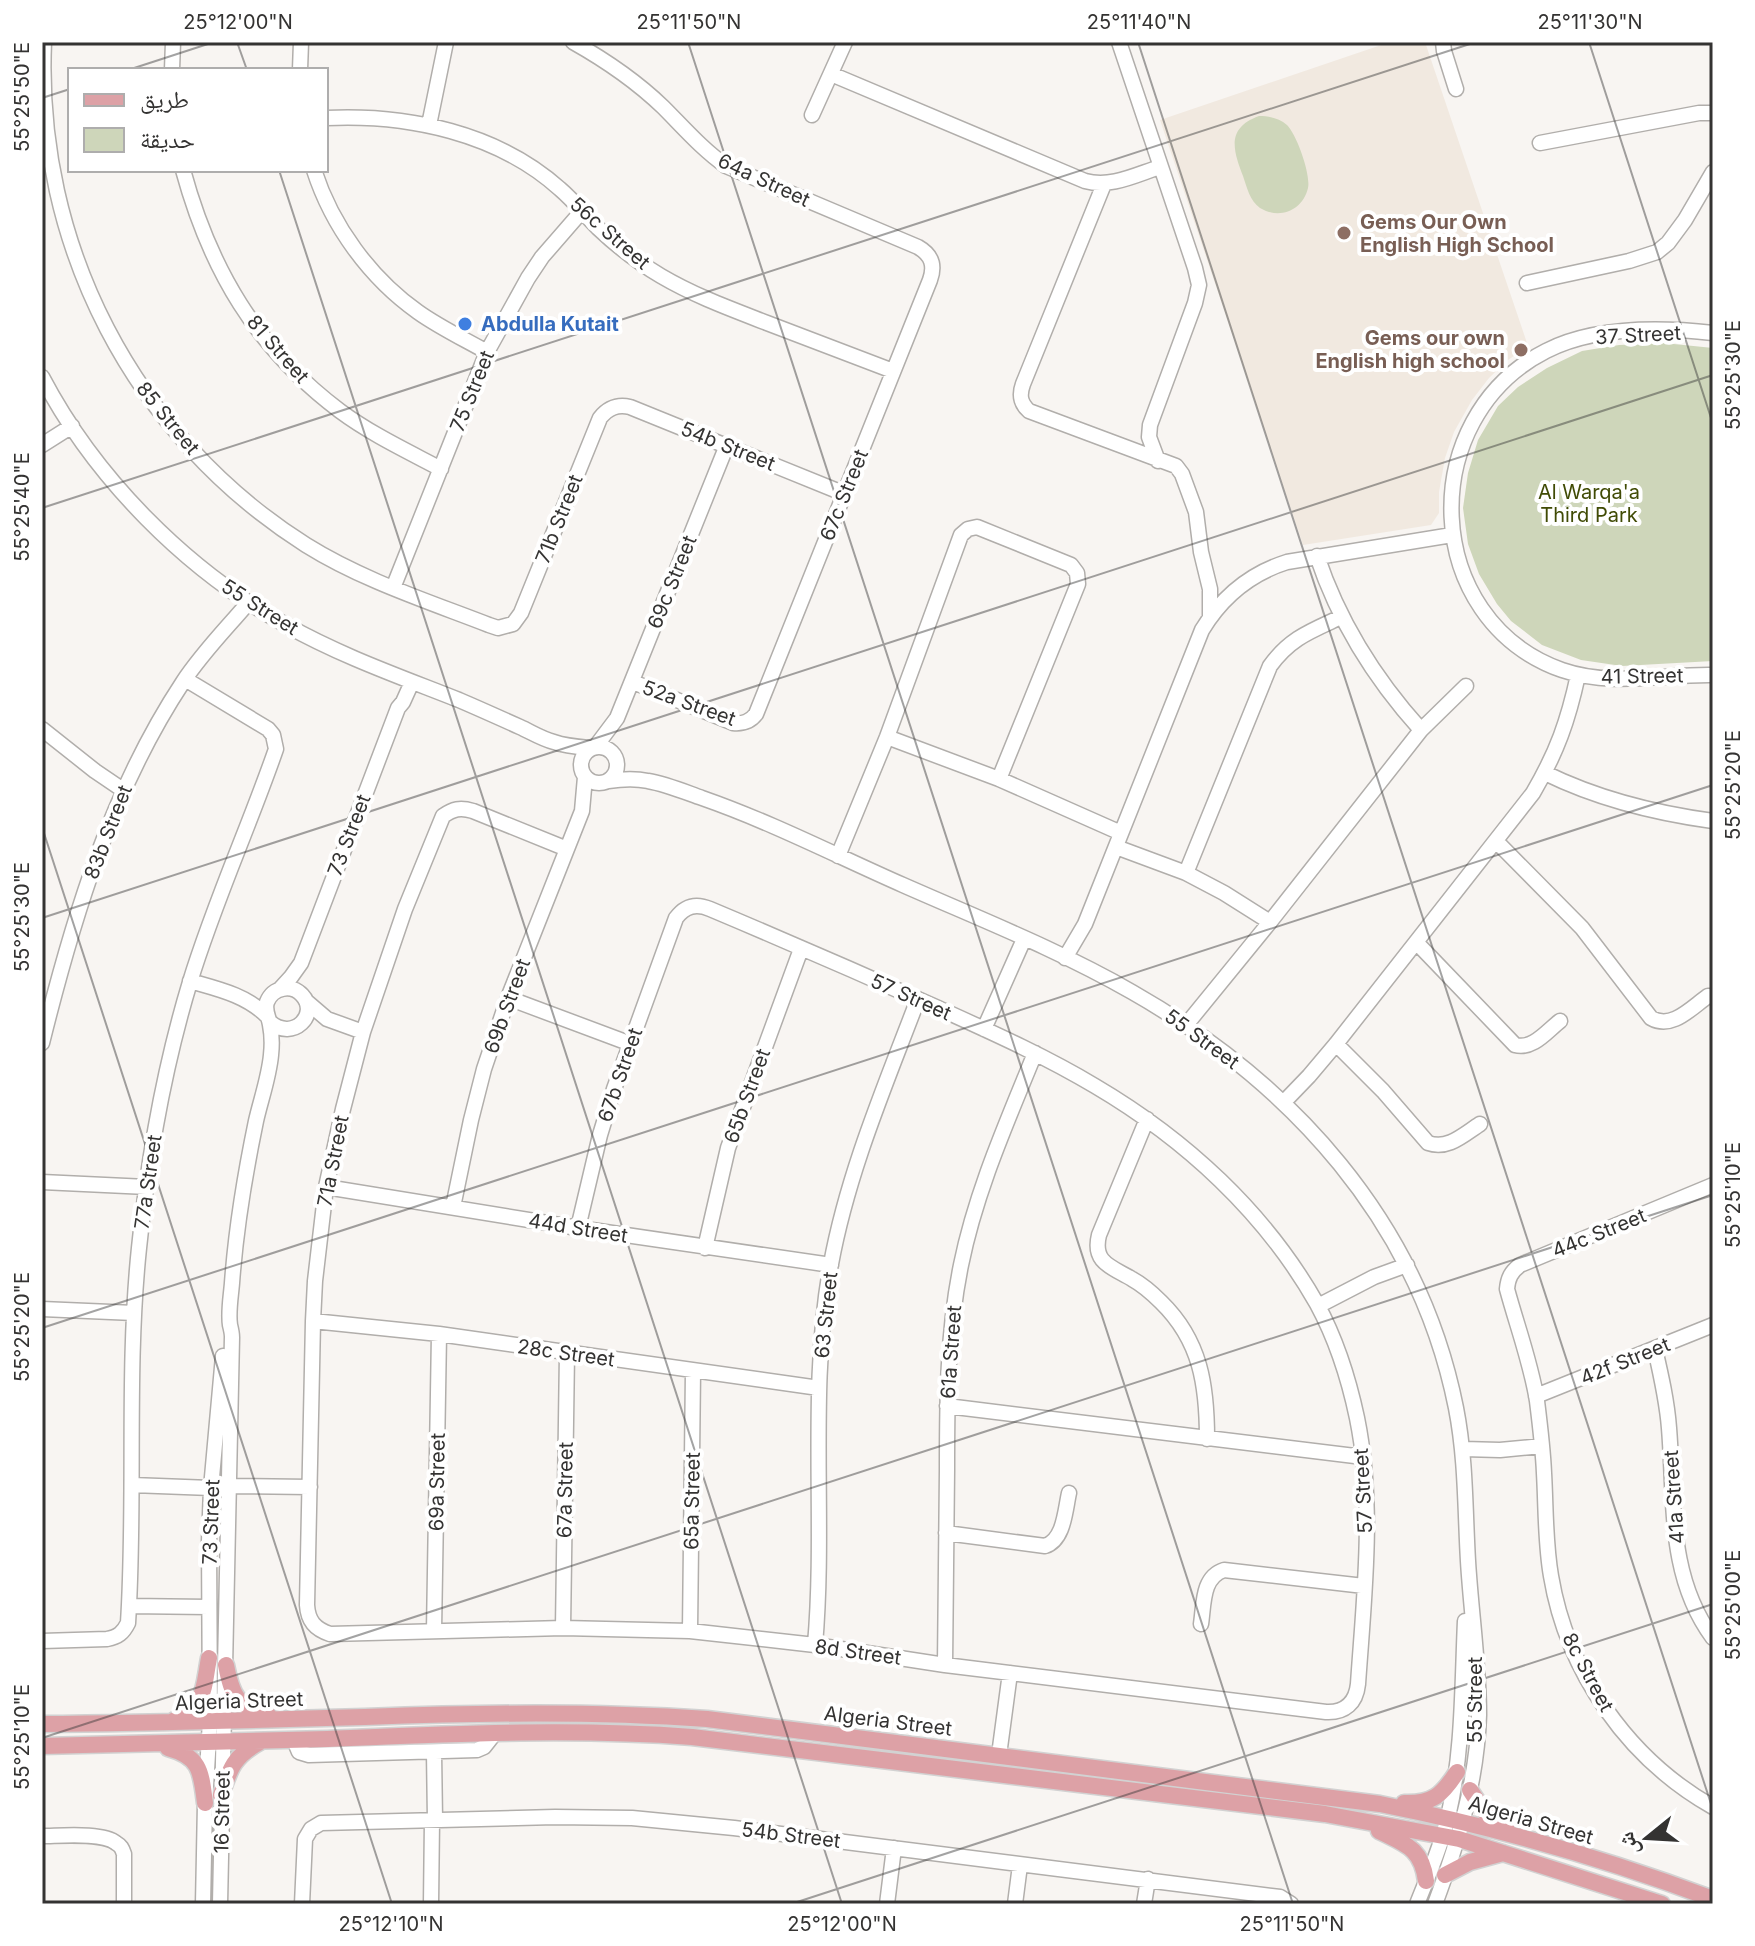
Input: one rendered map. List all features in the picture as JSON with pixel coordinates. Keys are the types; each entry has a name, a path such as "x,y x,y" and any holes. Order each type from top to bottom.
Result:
{"main road":[{"path":"169,1723 187,1714 202,1697 209,1658"},
{"path":"226,1665 231,1689 239,1701 252,1711 278,1719"},
{"name":"Algeria Street","path":"42,1724 424,1715 633,1714 707,1719 1380,1804 1512,1833 1649,1875 1713,1899"},
{"name":"Algeria Street","path":"42,1746 580,1731 692,1737 1325,1814 1451,1837 1662,1904"},
{"path":"221,1795 236,1760 245,1750 265,1740"},
{"path":"151,1744 182,1752 194,1761 201,1774 205,1803"},
{"path":"1380,1804 1417,1804 1430,1800 1447,1787 1457,1772"},
{"path":"1470,1790 1487,1813 1512,1833"},
{"path":"1369,1822 1415,1851 1423,1865 1426,1881"},
{"path":"1445,1875 1470,1862 1503,1853"}],"street":[{"name":"85 Street","path":"44,42 46,125 54,179 79,267 118,349 165,419 246,502 308,546 393,588 489,625 505,627"},
{"path":"172,68 173,42"},
{"path":"300,68 301,42"},
{"path":"429,125 446,42"},
{"name":"64a Street","path":"573,42 645,91 693,140 726,166 918,247 932,262"},
{"path":"812,115 845,42"},
{"path":"1119,42 1199,285 1150,425 1149,437 1158,461"},
{"path":"1443,42 1456,89"},
{"path":"831,74 1085,181 1104,184 1160,167"},
{"path":"1540,143 1713,113"},
{"name":"56c Street","path":"328,118 429,125 477,140 522,162 560,189 618,246 658,275 703,298 893,371"},
{"name":"81 Street","path":"184,172 208,245 234,294 268,343 315,391 341,412 441,469"},
{"path":"315,172 341,228 376,275 420,314 487,352"},
{"path":"1527,283 1644,258 1657,252 1685,220 1713,172"},
{"path":"1104,184 1020,391 1020,399 1029,411 1176,466 1196,512 1201,552 1208,576 1210,616"},
{"name":"75 Street","path":"393,588 487,352 542,257 582,211"},
{"name":"67c Street","path":"746,722 752,719 758,708 845,494 930,280 932,262"},
{"name":"37 Street","path":"1452,535 1452,484 1463,443 1489,398 1521,367 1562,344 1604,334 1654,330 1713,333"},
{"name":"55 Street","path":"42,377 70,423 108,474 152,524 212,577 306,636 477,707 552,742 583,774"},
{"name":"54b Street","path":"610,408 630,407 845,494"},
{"name":"71b Street","path":"505,627 513,624 521,613 600,418 610,408"},
{"path":"42,439 70,423"},
{"path":"42,445 70,423"},
{"name":"69c Street","path":"593,747 617,718 633,682 727,445"},
{"path":"838,856 887,737 961,535 977,527 1071,565 1077,573 1078,584 999,779"},
{"path":"1070,960 1082,939 1085,924 1210,616 1233,591 1278,565 1452,535"},
{"name":"41 Street","path":"1452,535 1463,572 1481,606 1515,643 1540,660 1578,675 1621,680 1713,675"},
{"path":"1317,556 1341,617 1377,677 1421,730"},
{"name":"83b Street","path":"42,1043 76,917 123,790 162,715 185,679 245,600"},
{"path":"1186,873 1270,666 1280,651 1294,639 1341,617"},
{"path":"1286,1106 1527,801 1545,773 1565,730 1578,675"},
{"name":"77a Street","path":"42,1641 116,1637 128,1623 134,1313 147,1187 166,1077 190,981 276,749 273,735 262,726 185,679"},
{"name":"73 Street","path":"277,991 301,963 409,680"},
{"name":"52a Street","path":"633,682 726,721 746,722"},
{"path":"1186,1025 1421,730 1466,686"},
{"name":"69c Street","path":"614,754 617,718"},
{"path":"42,729 123,790"},
{"path":"887,737 999,779 1224,893 1270,922"},
{"name":"55 Street","path":"552,742 593,747"},
{"path":"593,747 609,749 614,754 617,767 605,782 590,781 583,774 581,758 593,747"},
{"name":"55 Street","path":"614,754 627,768 648,781 752,817 1070,960 1132,992 1186,1025 1238,1064 1316,1135 1340,1164 1363,1194 1420,1291 1455,1404 1463,1453 1479,1714 1470,1790 1451,1837"},
{"path":"1545,773 1621,803 1713,821"},
{"name":"69b Street","path":"582,811 583,774"},
{"name":"55 Street","path":"605,782 627,779 648,781"},
{"name":"69b Street","path":"453,1207 477,1094 508,998 582,811 605,782"},
{"name":"71a Street","path":"340,1634 320,1631 308,1615 313,1321 326,1187 363,1032 405,909 443,816 451,810 462,808 567,849"},
{"path":"1496,841 1582,928 1651,1018 1665,1023 1672,1021 1708,996"},
{"name":"57 Street","path":"673,925 681,912 695,905 703,906 984,1029 1094,1085 1147,1119 1226,1185 1260,1223 1318,1306 1348,1381 1363,1457 1367,1520 1358,1684"},
{"name":"67b Street","path":"578,1228 600,1135 673,925"},
{"path":"984,1029 1024,939"},
{"path":"1416,942 1515,1045 1530,1045 1560,1021"},
{"name":"65b Street","path":"705,1248 728,1148 801,949"},
{"name":"73 Street","path":"301,963 303,997"},
{"path":"190,981 236,995 253,1004 281,1029 335,1024 363,1032"},
{"path":"236,995 255,996 287,988 335,1024"},
{"path":"269,1019 267,1004 277,991"},
{"path":"296,1028 306,1016 303,997"},
{"path":"508,998 631,1044"},
{"name":"63 Street","path":"815,1645 820,1546 819,1388 831,1265 856,1168 918,999"},
{"name":"73 Street","path":"217,1721 226,1665 230,1325 239,1217 271,1058 269,1019"},
{"name":"73 Street","path":"271,1058 281,1042 296,1028"},
{"path":"1336,1044 1383,1091 1428,1143 1447,1145 1480,1124"},
{"name":"61a Street","path":"945,1665 947,1406 951,1324 967,1239 989,1170 1035,1053"},
{"path":"1147,1119 1096,1244 1103,1262 1151,1292 1166,1307 1189,1341 1204,1380 1207,1439"},
{"path":"42,1182 147,1187"},
{"name":"44c Street","path":"1509,1299 1508,1280 1520,1265 1713,1185"},
{"name":"44d Street","path":"326,1187 705,1248 831,1265"},
{"path":"1318,1306 1405,1261"},
{"name":"8c Street","path":"1509,1299 1536,1396 1551,1576 1562,1621 1578,1661 1594,1691 1631,1741 1676,1783 1713,1807"},
{"path":"42,1309 134,1313"},
{"name":"28c Street","path":"313,1321 439,1334 819,1388"},
{"name":"73 Street","path":"217,1721 209,1658 211,1488 225,1337 230,1325"},
{"name":"42f Street","path":"1536,1396 1713,1325"},
{"name":"69a Street","path":"434,1631 439,1334"},
{"name":"41a Street","path":"1655,1349 1669,1425 1676,1548 1694,1604 1713,1638"},
{"name":"67a Street","path":"563,1628 567,1353"},
{"name":"65a Street","path":"690,1631 693,1371"},
{"path":"947,1406 1363,1457"},
{"path":"1463,1453 1542,1446"},
{"path":"132,1485 211,1488"},
{"path":"228,1486 310,1487"},
{"path":"946,1533 1045,1546 1052,1544 1058,1538 1069,1493"},
{"name":"55 Street","path":"1456,1819 1468,1561"},
{"path":"1201,1624 1208,1582 1224,1570 1364,1586"},
{"path":"129,1606 209,1607"},
{"name":"8d Street","path":"340,1634 563,1628 690,1631 1335,1712 1352,1703 1358,1684"},
{"path":"999,1755 1010,1673"},
{"name":"16 Street","path":"203,1904 205,1803 217,1721"},
{"path":"294,1740 299,1752 309,1755 434,1752 481,1749 495,1733"},
{"name":"16 Street","path":"216,1743 221,1795 220,1904"},
{"path":"431,1904 434,1752"},
{"name":"54b Street","path":"302,1904 305,1839 311,1829 321,1823 555,1817 632,1818 734,1828 1280,1897 1291,1904"},
{"path":"42,1836 97,1837 114,1841 124,1854 124,1904"},
{"path":"1435,1904 1445,1875 1451,1837"},
{"path":"1417,1904 1451,1837"},
{"path":"887,1904 894,1848"},
{"path":"1015,1904 1020,1865"},
{"path":"1144,1904 1148,1879"}],"shaded area":[{"name":"Gems Our Own English High School","path":"1390,42 1425,42 1528,346 1489,378 1454,432 1445,458 1439,513 1431,525 1303,545 1160,120"}],"green space":[{"path":"1259,116 1274,118 1287,125 1299,146 1308,188 1301,202 1290,211 1275,213 1260,208 1254,202 1237,157 1237,133 1248,121"},
{"name":"Al Warqa'a Third Park","path":"1664,343 1713,348 1713,661 1622,666 1581,660 1542,645 1511,621 1497,604 1479,574 1468,544 1463,508 1468,473 1478,440 1498,406 1518,387 1582,351"}],"place":[{"name":"Gems Our Own English High School","path":"1344,233"},
{"name":"Abdulla Kutait","path":"465,324"},
{"name":"Gems our own English high school","path":"1521,350"}]}
